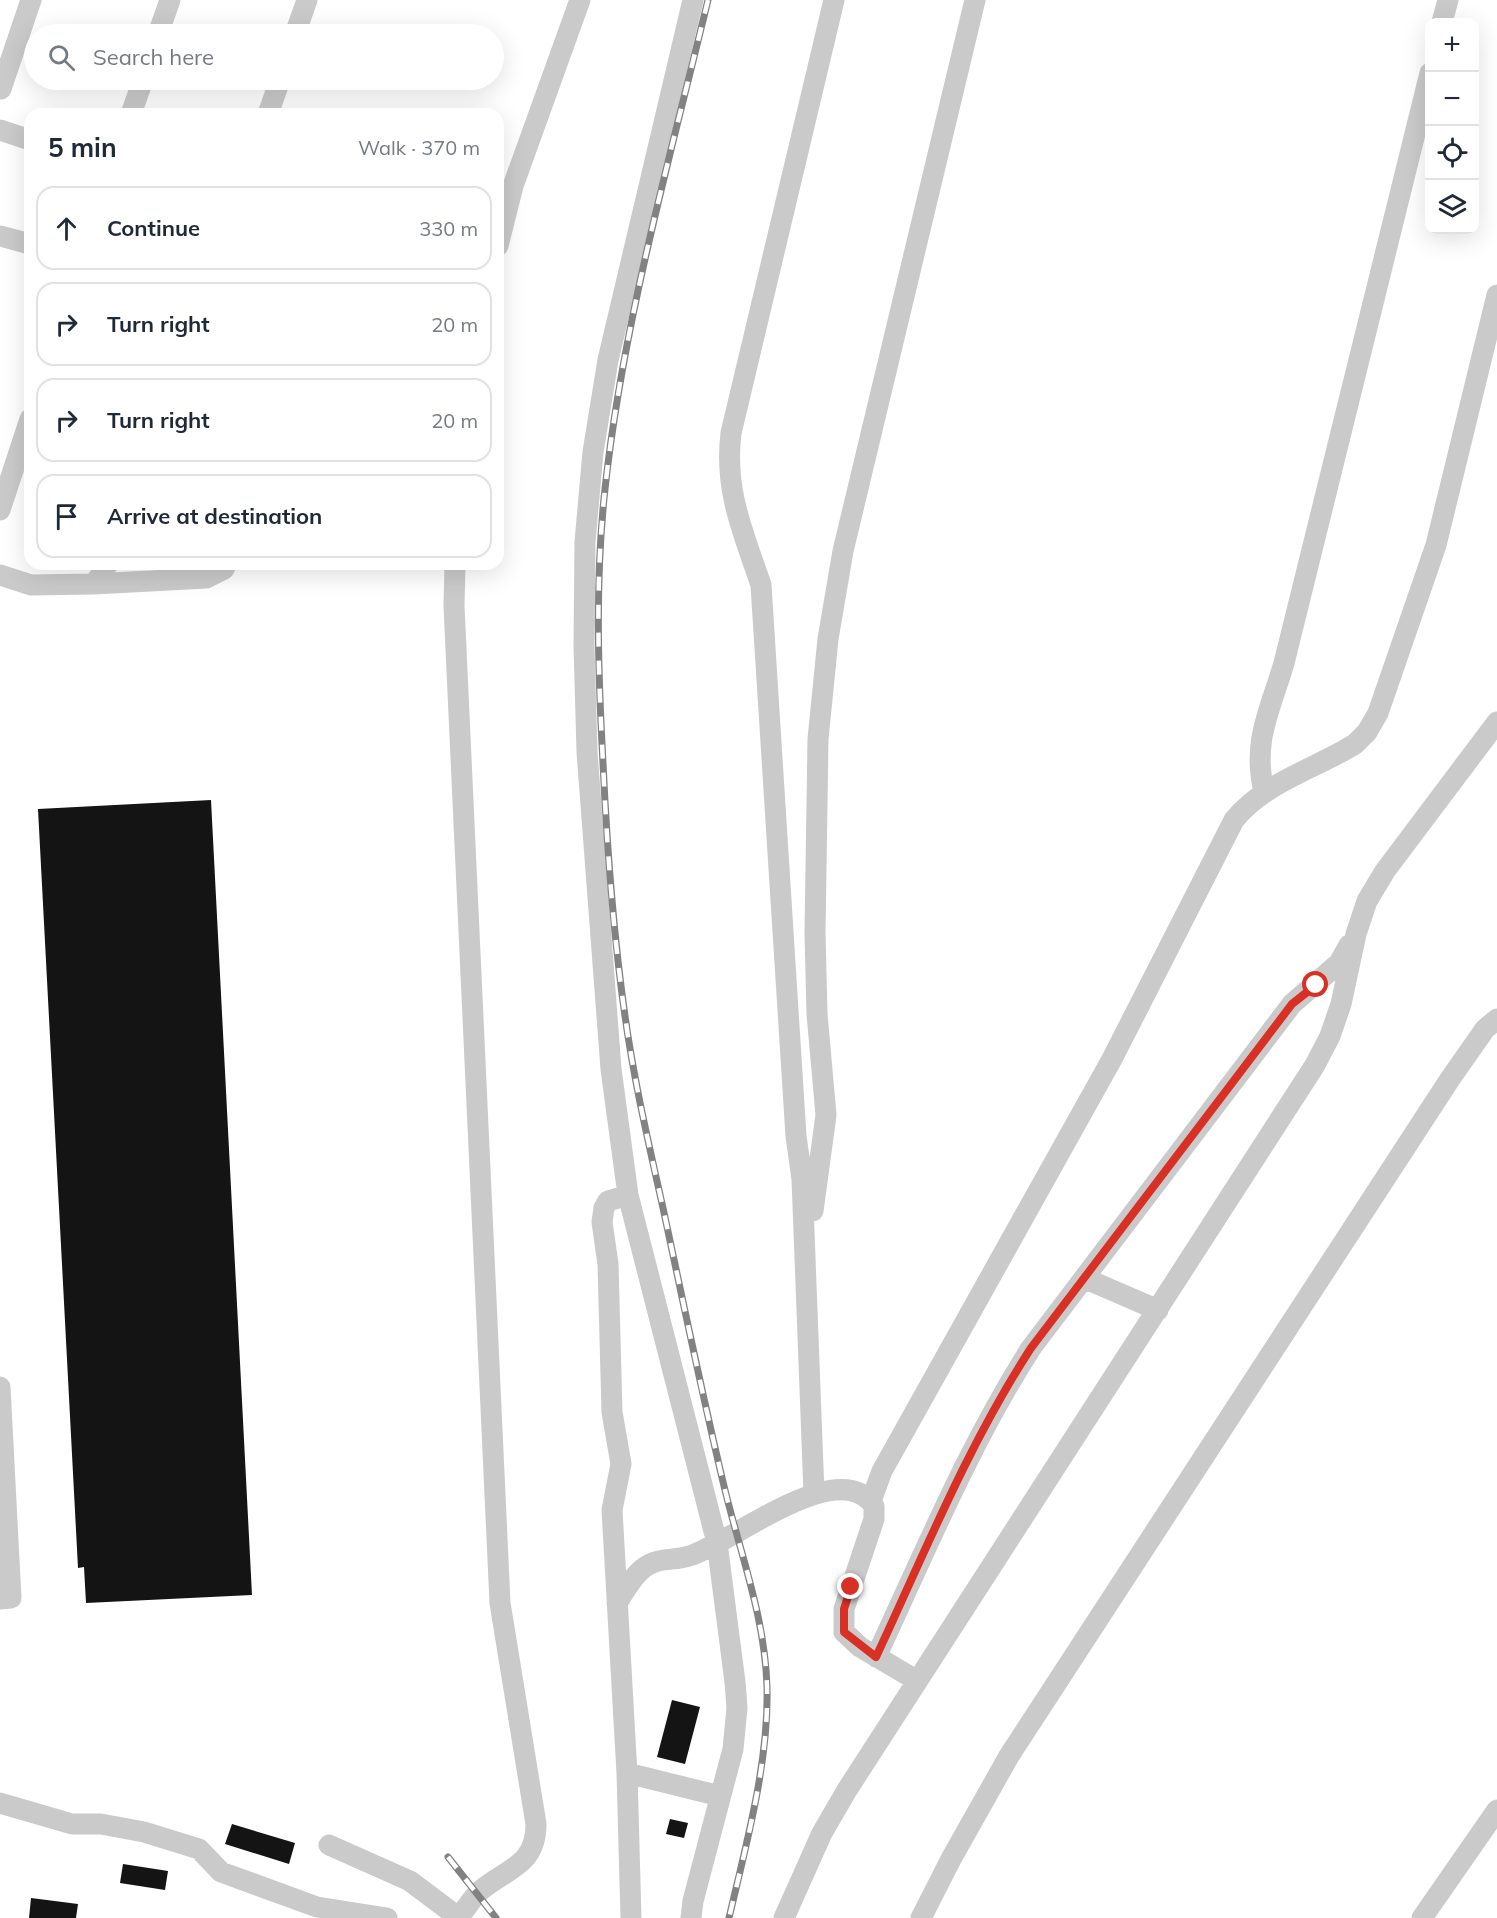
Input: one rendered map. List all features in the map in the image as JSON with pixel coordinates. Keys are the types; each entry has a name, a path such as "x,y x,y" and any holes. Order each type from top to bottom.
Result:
{"street":[{"path":"1,89 31,0"},
{"path":"162,24 170,0"},
{"path":"299,24 307,0"},
{"path":"504,222 513,186 580,0"},
{"path":"691,1918 693,1901 733,1749 737,1708 717,1543 628,1195 611,1069 588,764 584,645 585,542 593,452 608,360 693,0"},
{"path":"814,1494 802,1179 796,1136 761,585 733,502 728,459 731,433 834,0"},
{"path":"805,1251 819,1177 826,1115 817,1014 815,831 818,739 828,639 843,551 975,0"},
{"path":"1443,18 1448,0"},
{"path":"134,108 140,90"},
{"path":"270,108 276,90"},
{"path":"1264,792 1258,755 1260,736 1284,663 1425,93"},
{"path":"0,130 24,138"},
{"path":"1,242 24,244"},
{"path":"871,1501 882,1471 1112,1059 1234,820 1247,804 1264,792 1355,744 1367,732 1378,713 1436,545 1497,295"},
{"path":"0,510 24,437"},
{"path":"94,584 104,570"},
{"path":"0,575 31,585 94,584 206,578 222,570"},
{"path":"329,1845 410,1881 459,1918 478,1893 526,1859 533,1850 536,1840 536,1824 500,1603 454,606 455,570"},
{"path":"784,1918 822,1833 916,1680 1158,1310 1330,1036 1341,1004 1356,934 1367,901 1385,871 1497,722"},
{"path":"876,1657 995,1404 1031,1348 1292,1004 1339,963 1356,934"},
{"path":"921,1918 951,1859 1009,1756 1450,1079 1485,1029 1497,1019"},
{"path":"628,1195 608,1201 602,1214 612,1338 612,1412 621,1464 612,1510 627,1773 631,1918"},
{"path":"1084,1278 1158,1310"},
{"path":"0,1386 11,1598 0,1599"},
{"path":"617,1603 645,1566 666,1558 689,1557 814,1494 842,1488 867,1496 874,1506 874,1519 844,1609 842,1622 844,1632 851,1640 876,1657 916,1680"},
{"path":"627,1773 720,1796"},
{"path":"0,1803 72,1824 101,1824 144,1832 199,1849 221,1872 316,1907 387,1918"},
{"path":"1422,1918 1497,1810"}],"building":[{"path":"211,800 252,1595 86,1603 84,1567 78,1568 38,809"},
{"path":"672,1700 700,1707 685,1764 657,1757"},
{"path":"670,1819 688,1823 684,1838 666,1834"},
{"path":"232,1824 295,1843 289,1864 225,1844"},
{"path":"123,1864 168,1871 165,1890 120,1883"},
{"path":"31,1898 78,1904 76,1918 29,1918"}],"railway":[{"path":"708,0 663,182 623,365 605,489 598,626 601,729 609,858 617,953 629,1040 642,1113 700,1382 724,1486 757,1610 765,1661 767,1715 760,1774 729,1918"},
{"path":"448,1857 496,1918"}],"route":[{"path":"851,1587 844,1609 842,1622 844,1632 851,1640 876,1657 995,1404 1031,1348 1292,1004 1316,985"}]}
